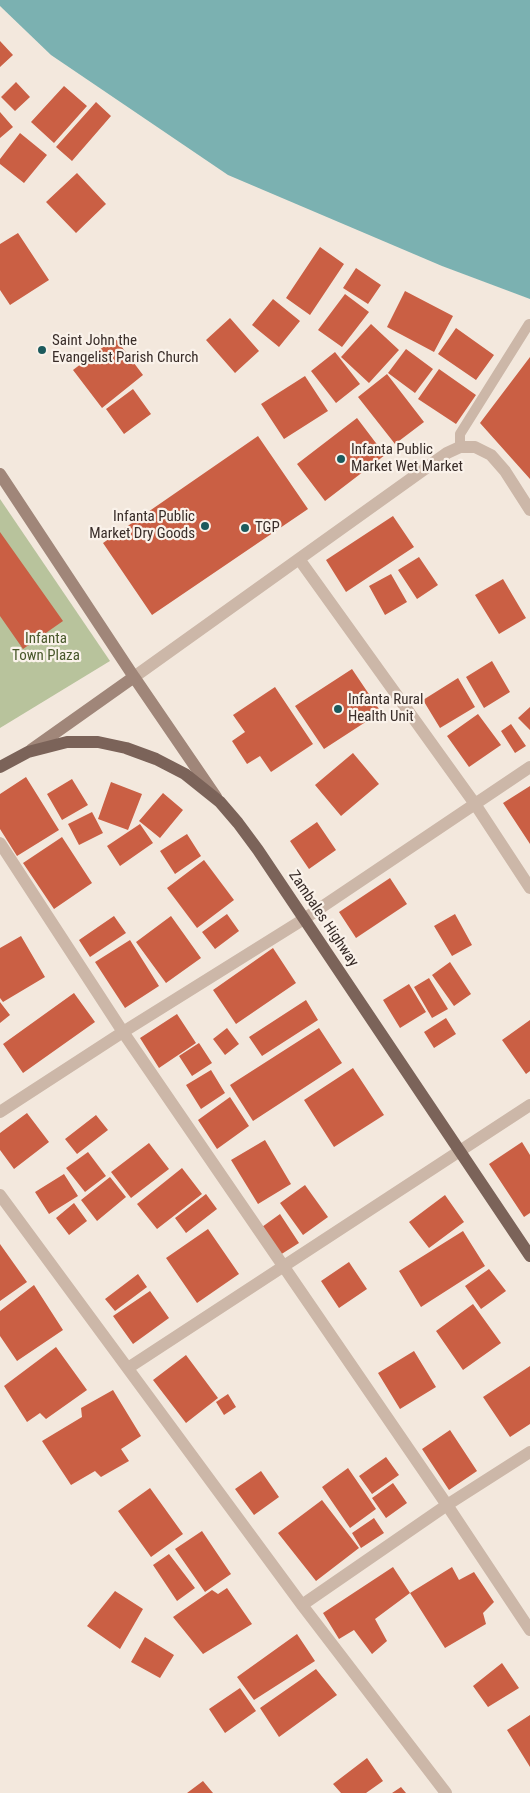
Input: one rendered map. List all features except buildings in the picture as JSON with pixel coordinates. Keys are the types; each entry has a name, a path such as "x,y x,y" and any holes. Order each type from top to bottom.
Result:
{"main road":[{"name":"Zambales Highway","path":"0,767 28,752 67,742 98,742 126,748 156,759 185,774 220,802 243,830 304,919 458,1152 530,1256"}],"street":[{"path":"28,752 447,453 460,447 475,447 491,455 530,510"},
{"path":"0,474 134,677 220,802"},
{"path":"300,559 475,804 530,888"},
{"path":"0,1112 123,1032 304,919 530,768"},
{"path":"0,843 123,1032 282,1267 447,1505 530,1630"},
{"path":"128,1368 530,1105"},
{"path":"0,1194 302,1606 446,1793"},
{"path":"302,1606 447,1505 530,1452"}],"lane":[{"path":"460,447 460,434 529,324"}],"green space":[{"name":"Infanta Town Plaza","path":"0,499 110,661 0,728"}],"water":[{"path":"0,0 530,0 530,299 442,266 228,175 51,55 0,6"}],"place":[{"name":"Saint John the Evangelist Parish Church","path":"42,350"},
{"name":"Infanta Public Market Wet Market","path":"341,459"},
{"name":"Infanta Public Market Dry Goods","path":"205,526"},
{"name":"TGP","path":"245,528"},
{"name":"Infanta Rural Health Unit","path":"338,709"}]}
